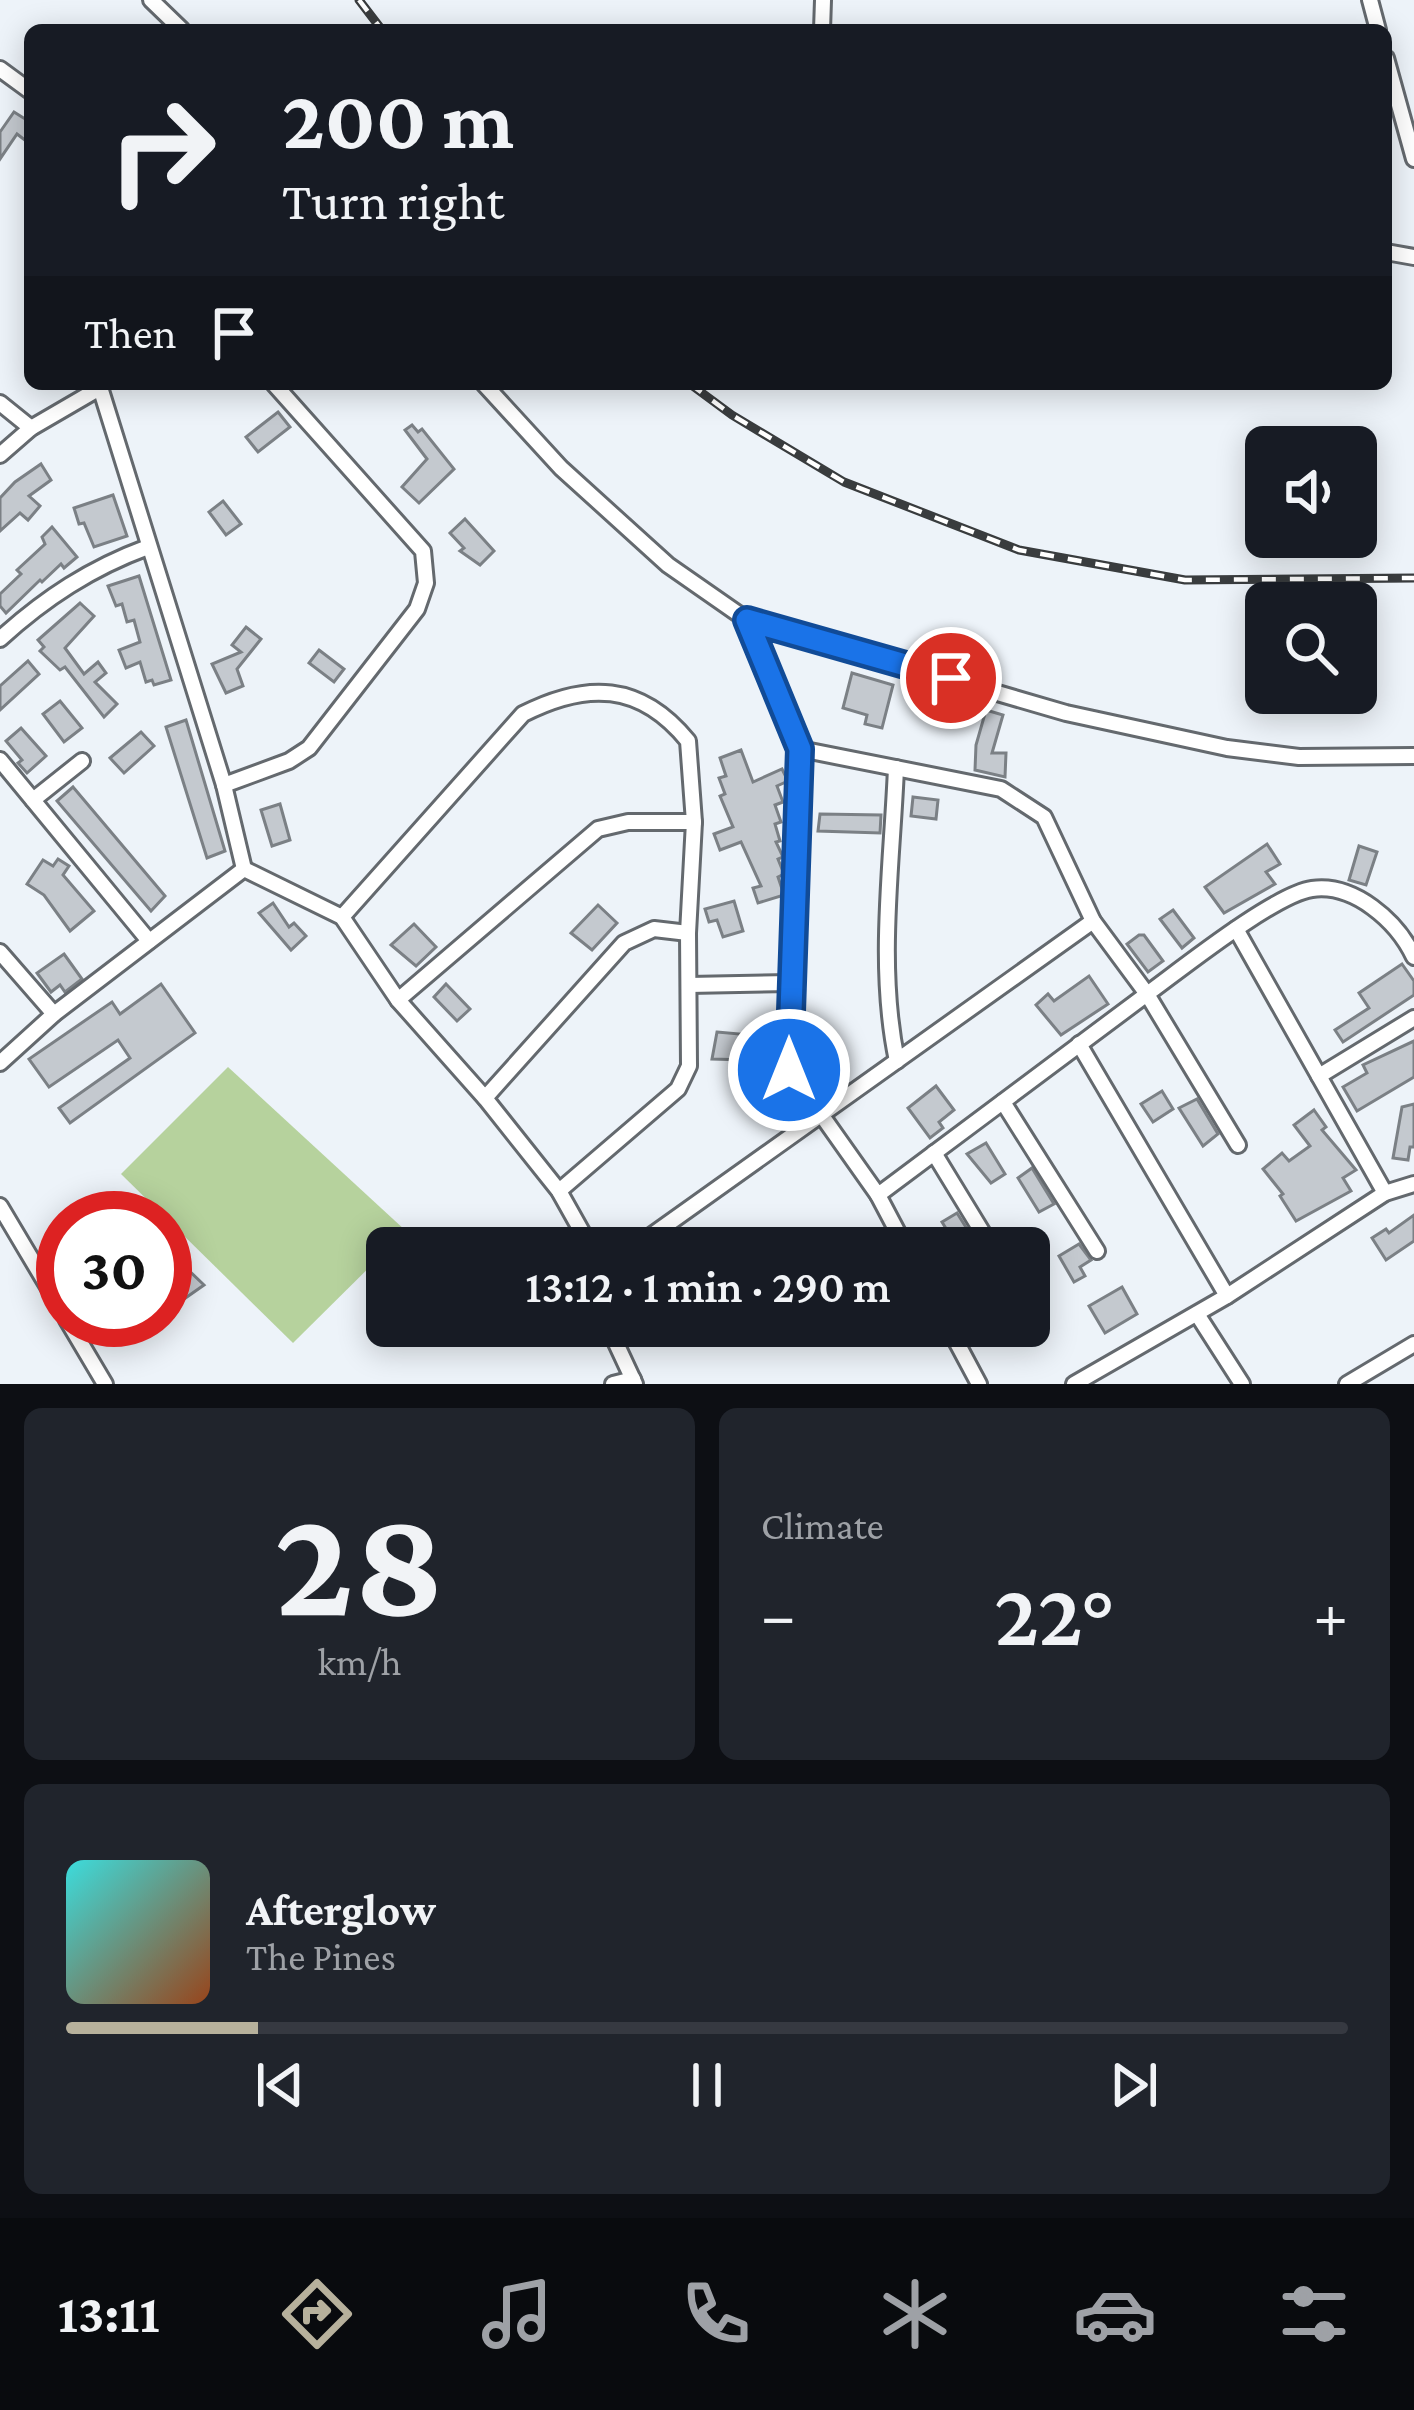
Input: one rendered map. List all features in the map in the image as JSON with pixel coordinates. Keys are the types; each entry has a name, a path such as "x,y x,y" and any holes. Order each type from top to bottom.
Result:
{"street":[{"path":"151,0 176,24"},
{"path":"0,69 24,87"},
{"path":"1392,80 1414,159"},
{"path":"0,455 31,428 93,390"},
{"path":"100,390 224,784 244,869"},
{"path":"224,784 289,761 309,748 417,609 426,583 423,551 279,390"},
{"path":"490,390 561,468 668,565 747,620 1066,713 1227,748 1299,757 1414,756"},
{"path":"0,403 31,428"},
{"path":"0,639 66,586 105,563 148,548"},
{"path":"747,620 800,749 789,1070 878,1195 895,1227"},
{"path":"342,917 523,714 578,692 648,704 678,728 691,748 694,822 686,1078 560,1191"},
{"path":"800,749 1001,789 1044,817 1093,921 1147,994 1238,1144"},
{"path":"0,760 149,941"},
{"path":"33,800 82,760"},
{"path":"896,768 886,971 897,1061"},
{"path":"398,1000 598,829 628,822 694,822"},
{"path":"244,869 342,917 398,1000 560,1191 580,1227"},
{"path":"0,1063 54,1014 244,869"},
{"path":"878,1195 1236,929 1307,890 1330,889 1356,897 1385,918 1414,957"},
{"path":"664,1227 1093,921"},
{"path":"485,1098 624,943 654,929 688,933"},
{"path":"1236,929 1384,1193"},
{"path":"0,952 54,1014"},
{"path":"688,985 790,983"},
{"path":"1318,1076 1414,1018"},
{"path":"1079,1044 1227,1296"},
{"path":"1003,1102 1097,1251"},
{"path":"934,1154 979,1227"},
{"path":"1074,1384 1227,1296 1384,1193 1414,1184"},
{"path":"0,1206 36,1267"},
{"path":"1197,1314 1242,1384"},
{"path":"1347,1384 1414,1344"},
{"path":"84,1347 106,1384"},
{"path":"613,1384 634,1381 618,1347"},
{"path":"959,1347 979,1384"}],"green space":[{"path":"228,1067 402,1227 366,1227 366,1271 293,1343 192,1244 192,1191 138,1191 121,1174"}],"building":[{"path":"14,112 24,118 24,139 17,134 0,159 0,132"},
{"path":"278,412 290,427 258,452 246,437"},
{"path":"412,425 418,432 422,429 454,469 419,503 402,487 427,459 405,430"},
{"path":"41,464 51,480 29,496 40,506 28,520 20,513 0,531 0,498"},
{"path":"113,495 127,536 94,547 74,508"},
{"path":"223,501 241,524 226,535 209,512"},
{"path":"465,519 494,551 480,565 460,551 464,548 450,533"},
{"path":"52,527 77,557 40,580 6,613 0,606 0,594 45,544 42,537"},
{"path":"139,576 171,680 154,685 152,680 146,682 140,662 126,668 119,650 140,642 134,620 127,622 122,604 116,606 108,586"},
{"path":"80,603 94,616 65,648 84,674 98,662 106,673 95,682 117,704 104,717 65,667 60,670 40,651 44,647 38,640"},
{"path":"246,627 261,639 237,669 243,686 226,693 212,664 241,652 232,645"},
{"path":"319,650 344,669 334,682 309,663"},
{"path":"28,661 39,674 0,710 0,686"},
{"path":"852,673 893,685 882,728 865,724 867,715 843,708"},
{"path":"60,701 82,728 64,742 43,714"},
{"path":"986,710 1003,715 992,753 1006,753 1005,777 975,770"},
{"path":"186,720 225,851 207,858 166,727"},
{"path":"21,728 46,756 27,773 6,741"},
{"path":"141,732 154,746 124,773 110,758"},
{"path":"741,750 753,782 782,769 788,781 777,786 783,802 775,805 781,822 775,824 783,857 778,859 784,874 778,877 784,895 758,903 753,888 761,886 741,842 720,850 714,834 733,827 720,796 725,794 719,778 726,776 720,758"},
{"path":"73,787 165,896 151,911 57,801"},
{"path":"913,797 938,800 936,819 911,816"},
{"path":"280,804 290,840 272,846 261,810"},
{"path":"820,814 881,815 880,833 818,831"},
{"path":"1267,844 1280,864 1266,872 1275,884 1224,913 1205,887"},
{"path":"1359,846 1377,852 1366,885 1349,880"},
{"path":"58,859 69,866 63,875 94,911 70,931 44,895 27,884 43,860 53,866"},
{"path":"734,901 743,931 723,937 717,920 709,922 705,909"},
{"path":"273,903 289,927 294,923 306,936 291,950 259,913"},
{"path":"598,905 617,923 592,950 571,933"},
{"path":"1173,910 1194,938 1182,948 1160,919"},
{"path":"414,924 436,947 416,966 391,945"},
{"path":"1144,935 1163,961 1148,972 1127,944"},
{"path":"64,954 82,979 65,992 60,985 51,992 37,973"},
{"path":"1402,964 1414,981 1414,995 1343,1042 1335,1030 1369,1008 1359,993"},
{"path":"1089,976 1108,1004 1061,1035 1036,1005 1048,994 1054,1001"},
{"path":"161,984 195,1033 70,1123 59,1108 130,1058 118,1040 49,1087 29,1059 112,1002 120,1014"},
{"path":"446,984 470,1009 457,1021 434,997"},
{"path":"717,1032 740,1034 739,1046 746,1046 747,1060 712,1059"},
{"path":"1414,1041 1414,1077 1357,1111 1343,1087 1367,1073 1363,1065"},
{"path":"936,1086 954,1110 930,1138 908,1108"},
{"path":"1162,1091 1173,1109 1153,1122 1141,1104"},
{"path":"1197,1099 1218,1134 1203,1146 1179,1108"},
{"path":"1414,1104 1414,1147 1410,1147 1408,1160 1393,1158 1402,1107"},
{"path":"1314,1110 1326,1127 1322,1130 1356,1170 1343,1178 1351,1191 1296,1221 1263,1169 1282,1153 1289,1161 1310,1146 1294,1125"},
{"path":"986,1143 1005,1174 991,1183 967,1154"},
{"path":"1032,1168 1054,1204 1039,1212 1018,1178"},
{"path":"957,1213 966,1227 945,1227 942,1222"},
{"path":"1414,1215 1414,1241 1386,1260 1372,1238 1386,1229 1389,1233"},
{"path":"1079,1244 1091,1260 1080,1267 1085,1276 1074,1282 1059,1256"},
{"path":"192,1274 204,1285 192,1293"},
{"path":"1122,1287 1137,1314 1105,1333 1089,1306"}],"railway":[{"path":"359,0 377,24"},
{"path":"698,390 844,482 1019,550 1185,580 1414,578"}],"route":[{"path":"789,1070 800,749 747,620 951,678"}]}
